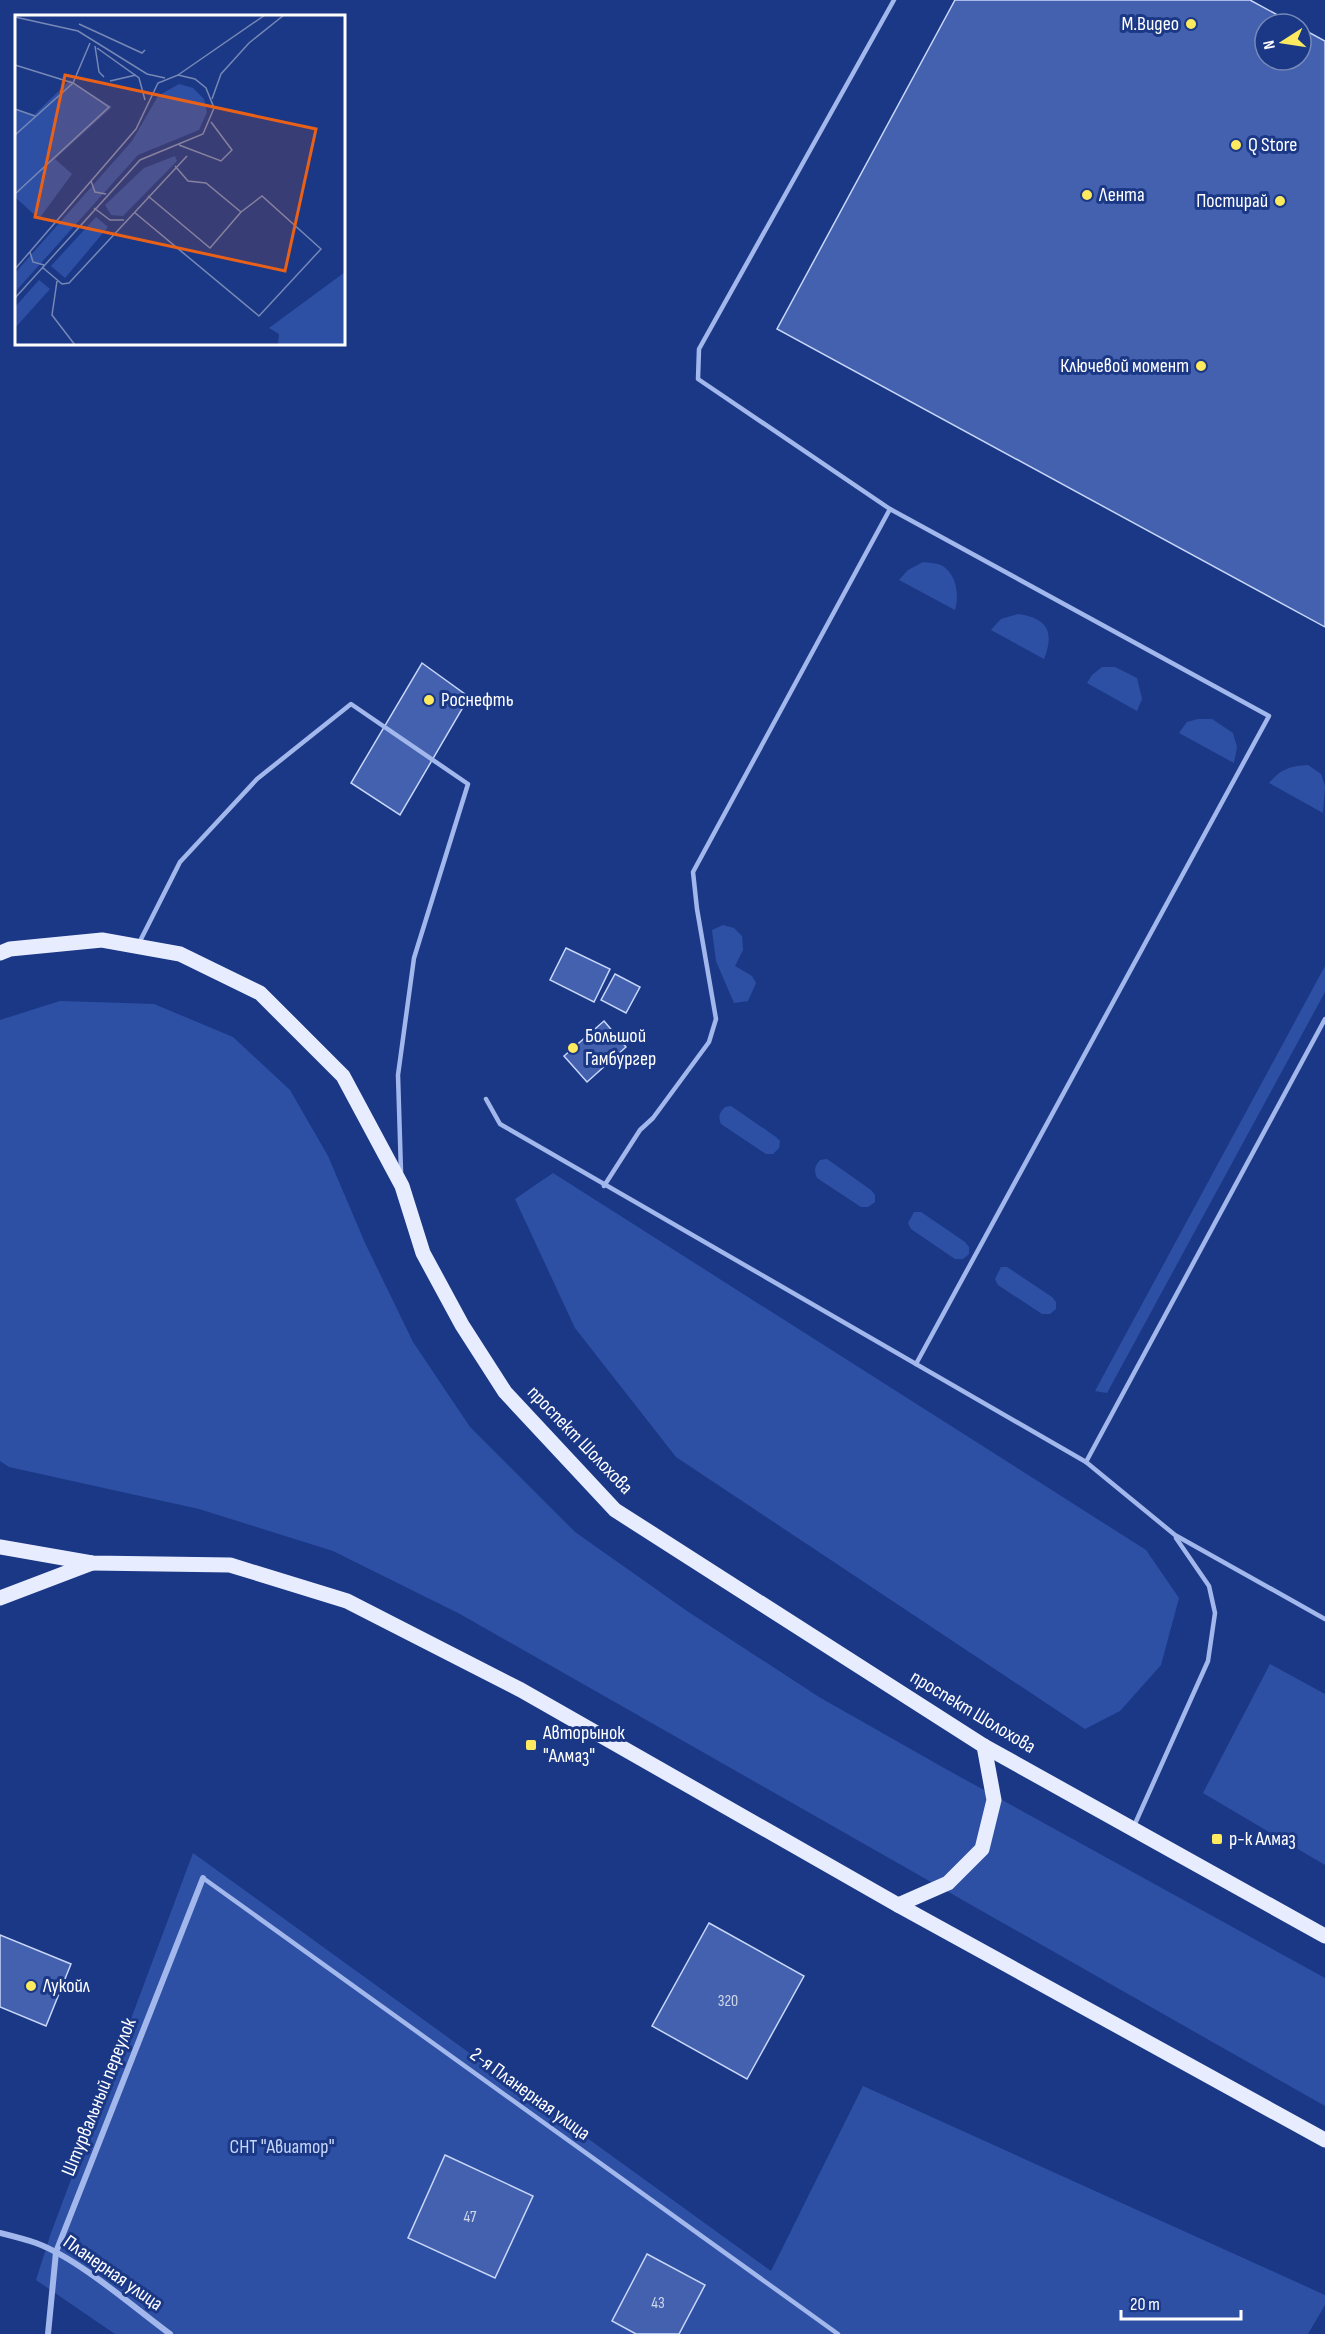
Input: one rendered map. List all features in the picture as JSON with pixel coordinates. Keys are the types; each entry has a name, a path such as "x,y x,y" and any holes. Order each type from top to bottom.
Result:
{"main road":[{"name":"проспект Шолохова","path":"0,953 10,949 102,940 180,954 260,993 342,1076 402,1186 423,1252 462,1325 505,1392 615,1510 984,1746 1325,1936"},
{"path":"0,1547 92,1563 230,1565 347,1601 521,1690 898,1905 1325,2140"},
{"path":"0,1598 92,1563"},
{"path":"898,1905 948,1883 982,1849 994,1800 984,1746"}],"street":[{"name":"Штурвальный переулок","path":"48,2334 56,2252 203,1878"},
{"name":"Планерная улица","path":"0,2233 37,2243 56,2252 170,2334"}],"lane":[{"path":"894,0 699,349 698,380 890,508 1269,716 916,1364"},
{"path":"604,1186 640,1130 653,1118 709,1042 716,1019 693,872 890,508"},
{"path":"138,946 180,862 257,779 351,704 468,784 414,958 398,1075 402,1186"},
{"path":"1086,1462 1325,1019"},
{"path":"486,1099 500,1124 1086,1462 1175,1536 1325,1619"},
{"path":"1132,1829 1208,1662 1215,1613 1209,1586 1175,1536"},
{"name":"2-я Планерная улица","path":"203,1878 838,2334"}],"green space":[{"path":"923,562 944,567 953,577 957,590 955,610 899,580 908,570"},
{"path":"1018,614 1036,619 1046,628 1049,641 1044,659 991,630 1001,619"},
{"path":"1102,667 1115,667 1137,678 1142,699 1137,711 1087,683 1092,675"},
{"path":"1212,719 1233,733 1237,747 1234,763 1179,733 1187,722"},
{"path":"1308,765 1321,774 1325,786 1323,813 1269,783 1286,769"},
{"path":"723,925 734,928 742,936 743,950 735,966 752,976 756,983 748,1001 734,1003 716,961 712,930"},
{"path":"1325,966 1325,992 1107,1393 1095,1391"},
{"path":"60,1001 154,1004 233,1037 290,1090 328,1156 365,1243 413,1342 470,1427 575,1532 687,1611 819,1697 1325,1978 1325,2106 460,1614 333,1551 199,1509 9,1467 0,1461 0,1020"},
{"path":"731,1106 780,1141 779,1148 773,1154 766,1154 721,1124 720,1113 725,1107"},
{"path":"827,1159 871,1190 875,1195 875,1202 868,1207 861,1207 817,1178 815,1171 817,1165 820,1160"},
{"path":"553,1173 1146,1550 1179,1598 1161,1665 1120,1711 1085,1729 676,1457 575,1328 515,1199"},
{"path":"914,1212 921,1212 965,1242 969,1247 969,1254 963,1259 955,1259 911,1229 908,1223"},
{"path":"1001,1267 1007,1267 1052,1297 1056,1302 1056,1309 1050,1314 1042,1314 998,1285 995,1279"},
{"path":"1270,1664 1325,1694 1325,1865 1203,1793"},
{"name":"СНТ \"Авиатор\"","path":"193,1853 771,2271 863,2086 1325,2295 1325,2305 1308,2334 115,2334 36,2280 51,2233"}],"building":[{"name":"Лента","path":"955,0 1250,0 1272,12 1253,12 1253,72 1313,72 1313,34 1325,41 1325,627 777,329"},
{"path":"422,663 469,697 400,815 351,783"},
{"path":"566,948 610,969 594,1002 550,980"},
{"path":"615,974 640,987 626,1013 601,1000"},
{"path":"604,1021 626,1047 587,1082 564,1056"},
{"path":"709,1923 804,1976 747,2079 652,2026"},
{"name":"Лукойл","path":"0,1935 71,1964 46,2026 0,2007"},
{"path":"445,2155 533,2196 495,2278 408,2238"},
{"path":"647,2254 705,2285 679,2334 636,2334 612,2321"}],"place":[{"name":"М.Видео","path":"1191,24"},
{"name":"Q Store","path":"1236,145"},
{"name":"Лента","path":"1087,195"},
{"name":"Постирай","path":"1280,201"},
{"name":"Ключевой момент","path":"1201,366"},
{"name":"Роснефть","path":"429,700"},
{"name":"Большой Гамбургер","path":"573,1048"},
{"name":"Авторынок \"Алмаз\"","path":"531,1745"},
{"name":"р-к Алмаз","path":"1217,1839"},
{"name":"Лукойл","path":"31,1986"}]}
